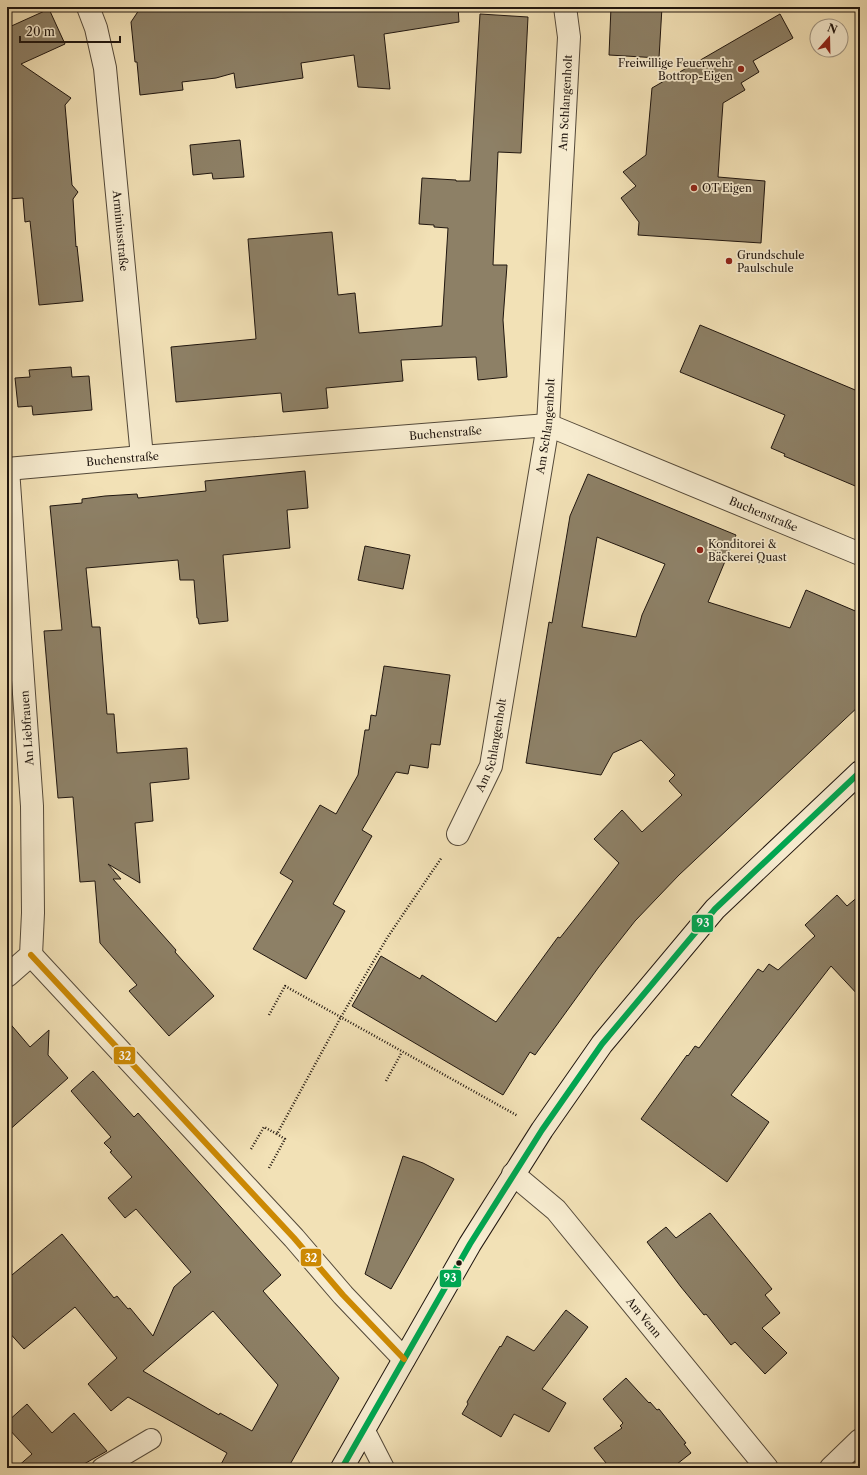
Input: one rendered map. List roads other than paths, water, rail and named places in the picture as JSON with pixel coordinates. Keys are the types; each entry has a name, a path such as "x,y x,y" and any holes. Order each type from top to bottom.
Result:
{"street":[{"name":"Arminiusstraße","path":"88,7 96,28 105,68 142,457"},
{"name":"Am Schlangenholt","path":"458,834 491,766 548,425 569,37 565,7"},
{"name":"Buchenstraße","path":"7,469 548,425 860,554"},
{"name":"An Liebfrauen","path":"7,469 32,806 33,913 31,955"},
{"path":"342,1468 470,1244 542,1130 602,1044 715,909 860,772"},
{"path":"7,976 31,955 294,1238 343,1295 404,1359"},
{"name":"Am Venn","path":"513,1174 556,1210 768,1468"},
{"path":"831,1468 860,1440"}],"lane":[{"path":"364,1429 384,1468"},
{"path":"102,1468 151,1439"}],"place":[{"name":"Freiwillige Feuerwehr Bottrop-Eigen","path":"741,69"},
{"name":"OT Eigen","path":"694,188"},
{"name":"Grundschule Paulschule","path":"729,261"},
{"name":"Konditorei & Bäckerei Quast","path":"700,550"}]}
